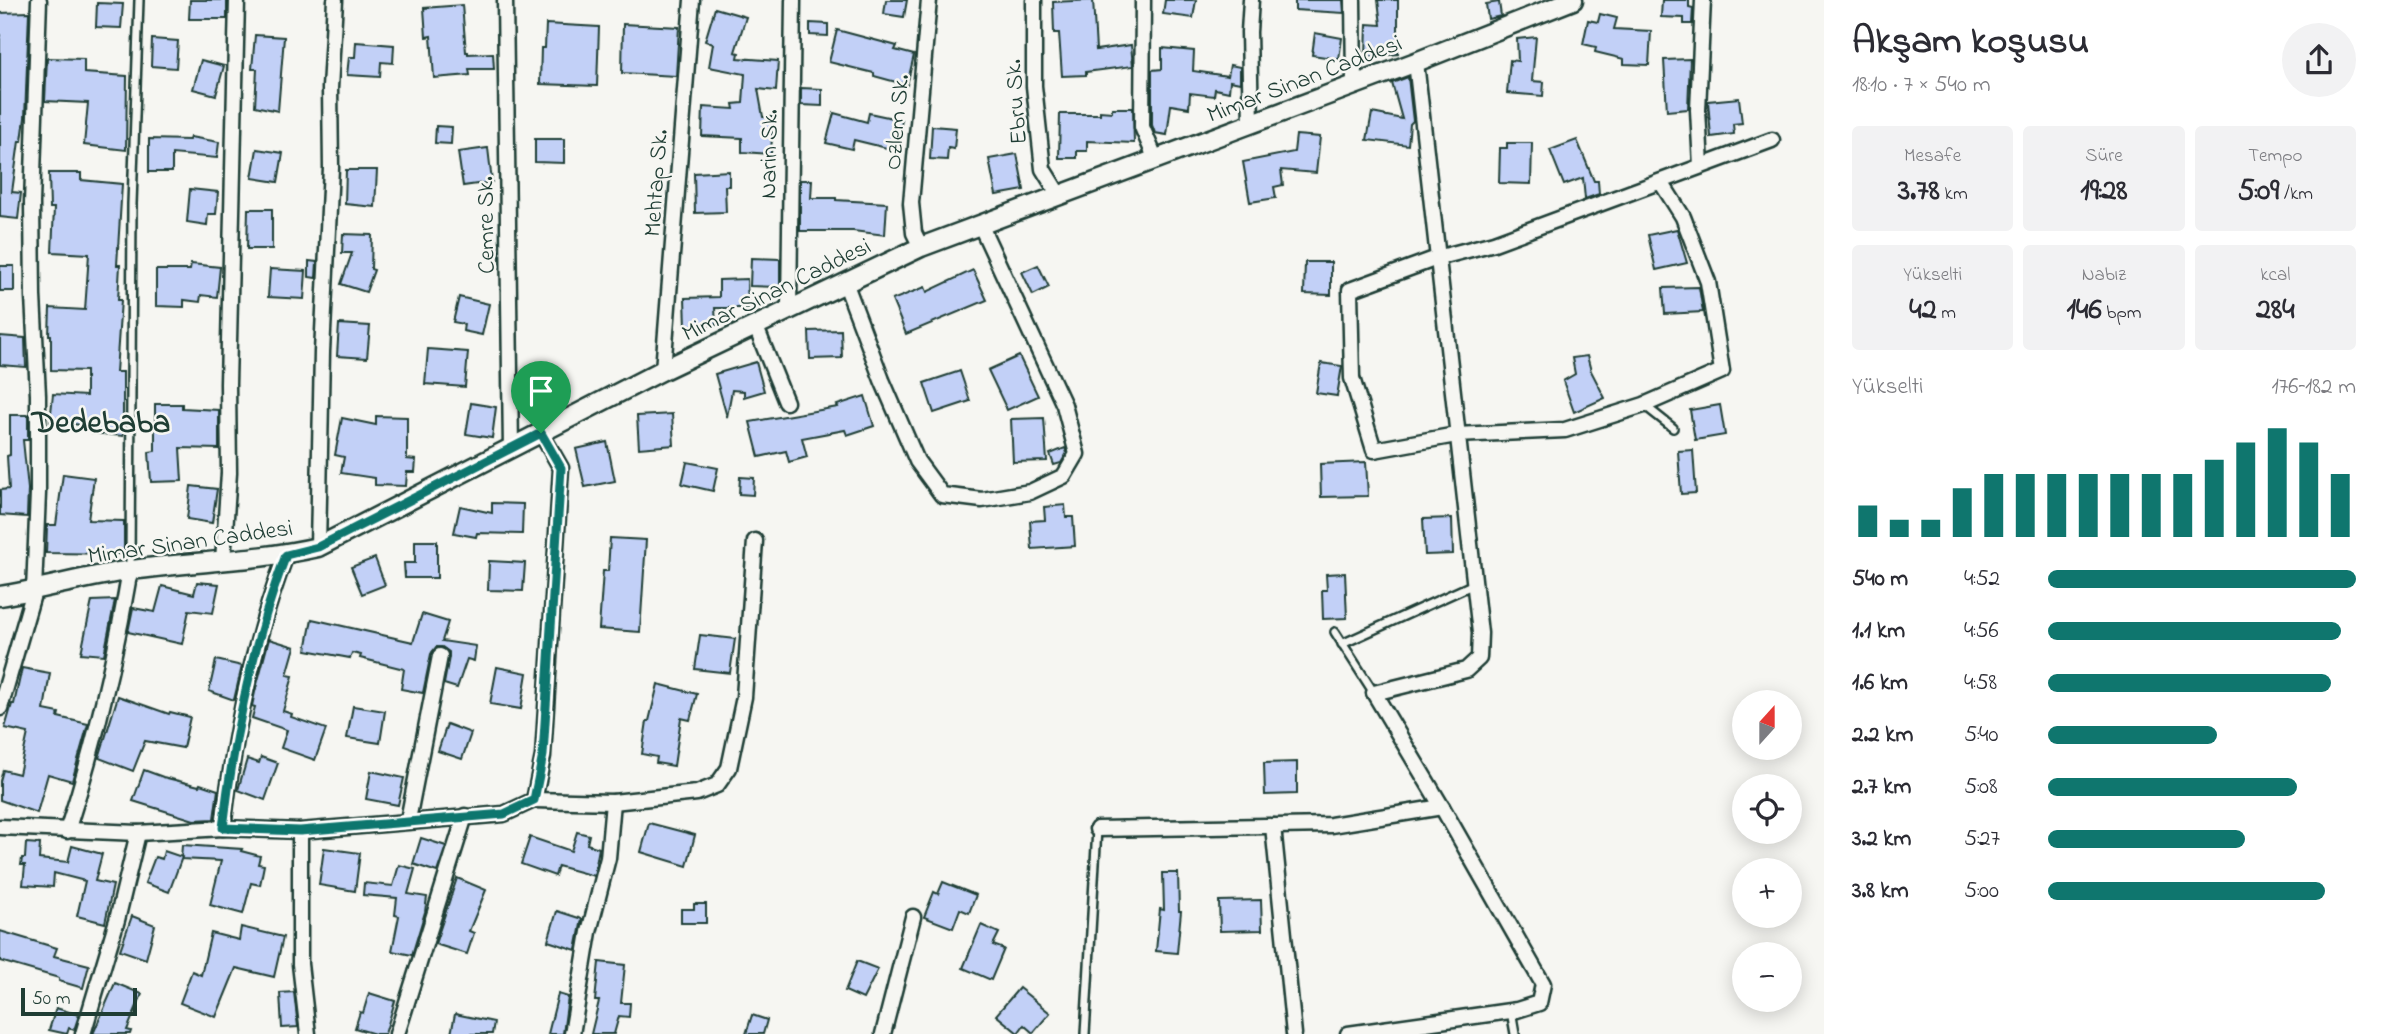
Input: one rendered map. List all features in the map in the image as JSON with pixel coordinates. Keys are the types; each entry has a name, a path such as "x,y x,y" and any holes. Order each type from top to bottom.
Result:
{"street":[{"path":"0,708 34,591 38,395 32,203 39,0"},
{"path":"223,561 229,473 228,384 237,0"},
{"path":"318,547 322,352 331,168 330,88 335,0"},
{"name":"Cemre Sk.","path":"505,0 511,449"},
{"name":"Mehtap Sk.","path":"663,370 692,0"},
{"name":"Narin Sk.","path":"789,308 793,0"},
{"name":"Ozlem Sk.","path":"921,247 914,233 911,203 929,0"},
{"name":"Ebru Sk.","path":"1034,0 1034,86 1043,169 1059,195"},
{"path":"1143,0 1142,127 1156,160"},
{"path":"1251,0 1251,124"},
{"path":"1353,0 1354,84"},
{"name":"Mimar Sinan Caddesi","path":"0,596 130,570 286,555 318,547 663,370 921,247 1416,62 1573,0"},
{"path":"1701,166 1698,110 1703,0"},
{"path":"1348,1034 1511,1011 1539,1003 1543,984 1374,692 1465,670 1479,658 1480,633 1416,62"},
{"path":"1661,182 1683,217 1708,282 1722,371 1644,405 1565,430 1456,435 1374,450 1352,378 1350,290 1437,258 1494,243 1772,140"},
{"path":"845,282 882,380 917,461 942,495 982,500 1030,492 1064,476 1077,454 1064,405 979,224"},
{"path":"756,327 786,402"},
{"path":"534,800 543,755 561,468 541,433"},
{"path":"0,827 138,833 223,828 300,831 504,814 534,800 613,802 697,793 717,785 729,768 744,697 755,541"},
{"path":"223,828 242,701 256,642 286,555"},
{"path":"66,831 92,748 112,669 130,570"},
{"path":"408,820 440,656"},
{"path":"572,1034 589,932 608,858 613,802"},
{"path":"1097,830 1331,825 1442,807"},
{"path":"397,1034 465,816"},
{"path":"1273,826 1294,1034"},
{"path":"300,831 300,964 308,1034"},
{"path":"83,1034 117,920 138,833"},
{"path":"883,1034 913,917"}],"lane":[{"path":"130,570 132,204 139,0"},
{"path":"1644,405 1674,428"},
{"path":"1342,644 1474,584"},
{"path":"1335,632 1374,692"},
{"path":"1085,1034 1097,830"},
{"path":"1511,1011 1516,1034"}],"building":[{"path":"190,0 227,0 227,19 189,19"},
{"path":"886,0 907,0 904,17 884,14"},
{"path":"1093,0 1096,50 1131,45 1133,66 1086,72 1086,75 1062,76 1059,33 1054,33 1053,2"},
{"path":"1165,0 1196,0 1193,18 1163,14"},
{"path":"1295,0 1343,0 1344,13 1295,10"},
{"path":"1378,0 1398,0 1398,54 1366,57 1367,24 1381,25"},
{"path":"1662,0 1689,0 1689,7 1693,8 1692,24 1684,24 1684,18 1661,17"},
{"path":"1499,2 1501,16 1488,19 1486,4"},
{"path":"97,3 123,4 121,28 96,27"},
{"path":"462,5 466,52 493,53 494,69 469,69 470,75 434,78 431,36 426,37 424,8"},
{"path":"715,8 746,17 735,52 739,53 738,58 778,61 776,91 758,89 763,117 773,117 771,154 742,152 742,138 702,136 703,107 734,109 733,104 743,103 745,74 709,67 713,44 705,41"},
{"path":"29,12 25,118 12,192 21,193 18,219 0,217 0,13"},
{"path":"1600,14 1617,18 1614,29 1651,31 1649,65 1624,64 1624,59 1595,52 1596,47 1583,44 1588,20 1598,22"},
{"path":"810,23 828,24 828,36 810,35"},
{"path":"546,24 599,27 597,86 540,84 541,48 545,48"},
{"path":"623,24 679,27 676,76 622,73"},
{"path":"837,30 897,46 895,50 914,55 907,85 874,76 874,73 829,62"},
{"path":"1315,33 1342,38 1339,59 1312,55"},
{"path":"255,35 284,37 278,111 255,106 257,69 252,69"},
{"path":"1536,37 1532,81 1544,82 1543,96 1507,93 1510,60 1518,61 1517,39"},
{"path":"152,39 178,41 176,68 151,66"},
{"path":"356,42 394,45 393,63 381,62 380,77 347,75 349,57 355,57"},
{"path":"1162,48 1194,51 1193,71 1228,76 1230,65 1240,67 1240,83 1230,81 1229,92 1215,89 1214,96 1190,93 1189,108 1171,105 1167,135 1155,133 1152,125 1152,70 1162,69"},
{"path":"47,58 84,59 84,73 127,76 126,150 84,145 88,103 45,101"},
{"path":"1690,59 1688,109 1667,111 1664,60"},
{"path":"201,60 224,66 216,95 193,89"},
{"path":"1408,77 1413,121 1410,124 1408,145 1367,140 1372,113 1402,119 1392,83"},
{"path":"801,88 822,89 822,106 801,105"},
{"path":"1739,98 1742,123 1733,124 1734,134 1711,137 1708,101"},
{"path":"1112,108 1133,108 1134,143 1087,141 1087,151 1077,151 1077,158 1059,158 1060,114 1100,114 1100,111 1112,112"},
{"path":"834,113 867,122 869,113 902,120 895,150 854,140 852,149 826,143"},
{"path":"436,126 452,127 451,144 435,143"},
{"path":"932,126 956,128 954,149 948,148 947,160 930,159"},
{"path":"1296,135 1320,137 1316,173 1281,170 1283,185 1274,187 1276,198 1250,202 1243,162 1294,152"},
{"path":"190,137 219,142 217,158 172,154 172,172 149,172 149,139 189,140"},
{"path":"535,139 564,139 564,163 535,162"},
{"path":"1577,140 1594,181 1598,181 1599,194 1585,199 1583,178 1564,185 1550,150"},
{"path":"1507,143 1532,143 1531,184 1499,183 1500,148 1507,148"},
{"path":"488,148 492,182 463,186 458,152"},
{"path":"257,149 283,153 278,182 252,178"},
{"path":"1017,154 1024,190 996,195 989,159"},
{"path":"346,170 377,170 375,207 345,204"},
{"path":"729,171 729,186 725,186 726,212 695,213 694,173"},
{"path":"49,173 81,173 81,180 122,184 117,265 120,265 118,300 121,300 116,372 123,372 123,436 92,433 93,426 50,422 53,394 86,396 86,371 51,370 49,335 50,308 85,310 89,254 52,252 54,208 50,208"},
{"path":"800,180 812,180 811,198 887,203 885,235 853,231 800,231"},
{"path":"190,189 218,192 216,214 208,214 207,225 187,222"},
{"path":"248,209 272,209 272,249 247,249"},
{"path":"1677,229 1687,263 1656,270 1648,235"},
{"path":"343,234 372,235 371,269 374,270 366,292 341,284 352,253 342,253"},
{"path":"751,258 780,259 780,287 750,286"},
{"path":"309,261 317,262 316,278 309,277"},
{"path":"1305,262 1331,262 1331,295 1304,294"},
{"path":"191,264 220,267 217,297 201,295 200,302 184,300 184,307 156,306 156,270 190,270"},
{"path":"1038,265 1049,287 1033,295 1022,272"},
{"path":"0,266 14,266 14,291 0,291"},
{"path":"270,269 306,271 304,299 268,297"},
{"path":"973,270 987,300 906,334 892,300 925,287 927,292"},
{"path":"747,279 748,308 715,308 716,325 686,326 685,298 719,297 719,280"},
{"path":"1699,287 1703,312 1665,314 1663,288"},
{"path":"459,297 489,304 482,335 463,331 464,324 453,322"},
{"path":"339,324 370,326 367,358 337,356"},
{"path":"841,330 842,358 810,359 809,331"},
{"path":"0,336 25,338 26,367 0,365"},
{"path":"428,349 468,352 465,387 425,384"},
{"path":"1019,356 1038,396 1007,410 988,370"},
{"path":"1587,356 1591,371 1605,398 1574,412 1563,381 1575,374 1572,358"},
{"path":"756,362 764,391 744,397 744,391 732,390 727,417 715,374"},
{"path":"1321,363 1342,366 1337,396 1316,393"},
{"path":"960,371 970,401 934,413 924,383"},
{"path":"865,396 874,426 847,435 845,430 802,438 807,457 789,462 786,451 759,457 750,422 838,407 837,405"},
{"path":"471,403 496,407 492,438 466,434"},
{"path":"155,404 182,404 182,408 219,410 219,449 180,448 182,481 151,482 149,452 155,451"},
{"path":"1720,405 1725,435 1695,440 1690,410"},
{"path":"672,414 674,445 639,448 637,416"},
{"path":"10,415 28,415 28,440 23,440 28,489 27,517 0,515 0,490 9,489 7,456 10,455"},
{"path":"376,416 407,417 407,459 416,460 415,472 407,472 406,486 375,485 375,478 341,473 344,457 335,455 342,418 376,425"},
{"path":"1044,418 1047,461 1013,462 1011,419"},
{"path":"607,442 615,481 585,487 576,449"},
{"path":"1065,448 1067,453 1061,463 1054,465 1050,454"},
{"path":"1693,450 1696,493 1681,494 1678,451"},
{"path":"687,462 718,468 713,491 682,484"},
{"path":"1366,462 1368,496 1321,497 1320,464"},
{"path":"63,474 94,478 88,520 124,521 124,554 46,553 47,525 56,525"},
{"path":"740,477 754,478 753,495 739,494"},
{"path":"191,486 217,489 212,523 187,519"},
{"path":"492,503 523,504 522,534 477,533 476,537 454,533 460,506 492,513"},
{"path":"1065,505 1066,517 1073,517 1075,546 1032,549 1030,521 1045,520 1044,507"},
{"path":"1452,518 1453,554 1425,555 1423,519"},
{"path":"610,538 646,540 640,632 599,629 603,571 608,571"},
{"path":"415,541 437,541 437,578 405,578 404,563 415,563"},
{"path":"375,558 385,585 362,594 351,567"},
{"path":"489,561 525,563 523,591 488,590"},
{"path":"1345,573 1347,618 1323,619 1322,590 1327,590 1326,574"},
{"path":"197,582 219,584 213,613 189,610 182,644 128,632 133,608 155,612 162,586 194,594"},
{"path":"115,600 104,655 81,653 92,601"},
{"path":"422,614 448,622 442,641 476,646 474,661 467,659 457,688 444,684 449,652 442,647 436,647 431,654 423,693 401,689 404,669 360,658 361,655 352,653 350,658 306,650 312,619 413,642"},
{"path":"700,635 735,639 730,673 695,669"},
{"path":"269,639 295,647 287,675 293,676 283,711 292,714 291,717 326,729 315,760 281,748 287,730 252,718 255,692"},
{"path":"216,660 242,666 234,700 209,691"},
{"path":"497,667 527,673 521,709 490,704"},
{"path":"22,668 50,673 44,710 59,713 58,717 88,724 72,781 48,774 37,813 0,800 3,770 19,774 28,733 5,728 14,704"},
{"path":"658,684 697,694 690,720 681,718 674,766 656,763 657,757 642,754 647,721"},
{"path":"118,696 169,714 170,712 190,717 183,748 145,741 133,771 99,758"},
{"path":"353,706 385,711 380,743 347,738"},
{"path":"447,724 471,733 462,759 438,751"},
{"path":"261,757 278,763 265,800 238,790 247,759 259,763"},
{"path":"1297,762 1297,794 1265,795 1264,763"},
{"path":"144,770 218,790 214,819 194,820 133,801"},
{"path":"371,771 404,778 398,805 366,799"},
{"path":"649,823 695,835 687,866 641,852"},
{"path":"577,832 589,835 587,844 599,848 594,876 558,866 555,876 521,864 530,837 571,851"},
{"path":"421,838 446,846 437,872 413,864"},
{"path":"26,843 40,844 39,859 68,862 72,846 102,854 95,881 113,885 105,923 77,916 85,881 54,873 53,887 23,885 25,865 21,865 22,858 25,858"},
{"path":"182,845 242,849 241,851 260,856 258,864 264,865 260,885 251,883 243,914 210,905 221,861 181,859"},
{"path":"324,848 360,853 355,891 319,885"},
{"path":"164,851 182,857 169,892 145,883 155,857 162,859"},
{"path":"399,865 415,869 408,894 427,897 412,955 392,951 399,916 395,915 397,898 363,895 364,883 393,886"},
{"path":"1163,873 1178,873 1181,911 1177,953 1156,951 1160,909 1164,910"},
{"path":"457,878 486,890 469,931 474,933 467,954 435,944"},
{"path":"943,882 976,895 969,913 960,909 953,928 924,917 934,892 938,894"},
{"path":"1261,900 1262,930 1220,931 1219,901"},
{"path":"694,904 706,904 706,923 681,923 681,909 694,909"},
{"path":"557,911 582,919 576,950 548,941"},
{"path":"132,916 155,925 146,959 120,950"},
{"path":"981,925 999,933 993,945 1004,949 991,980 963,968"},
{"path":"241,927 283,937 274,977 236,968 216,1017 180,1003 192,971 201,975 211,933 239,940"},
{"path":"0,931 57,948 54,956 89,965 83,988 0,961"},
{"path":"857,961 878,969 863,999 845,991"},
{"path":"599,962 625,965 621,1003 630,1003 629,1017 619,1016 614,1034 591,1034 599,1001 595,1001"},
{"path":"115,983 142,994 127,1030 131,1031 130,1034 93,1034"},
{"path":"1019,988 1050,1013 1033,1033 1024,1025 1018,1033 996,1015"},
{"path":"294,992 298,1027 282,1028 280,993"},
{"path":"369,993 395,1001 385,1034 355,1028"},
{"path":"558,994 568,997 563,1034 548,1034"},
{"path":"56,1008 79,1015 74,1030 69,1028 67,1034 49,1030"},
{"path":"455,1014 494,1022 492,1034 451,1034"},
{"path":"752,1015 767,1020 763,1034 746,1034"}],"district":[{"name":"Dedebaba","path":"101,421"}],"route":[{"path":"541,433 561,468 543,755 534,800 504,814 300,831 223,828 242,701 256,642 286,555 318,547 541,433"}]}
